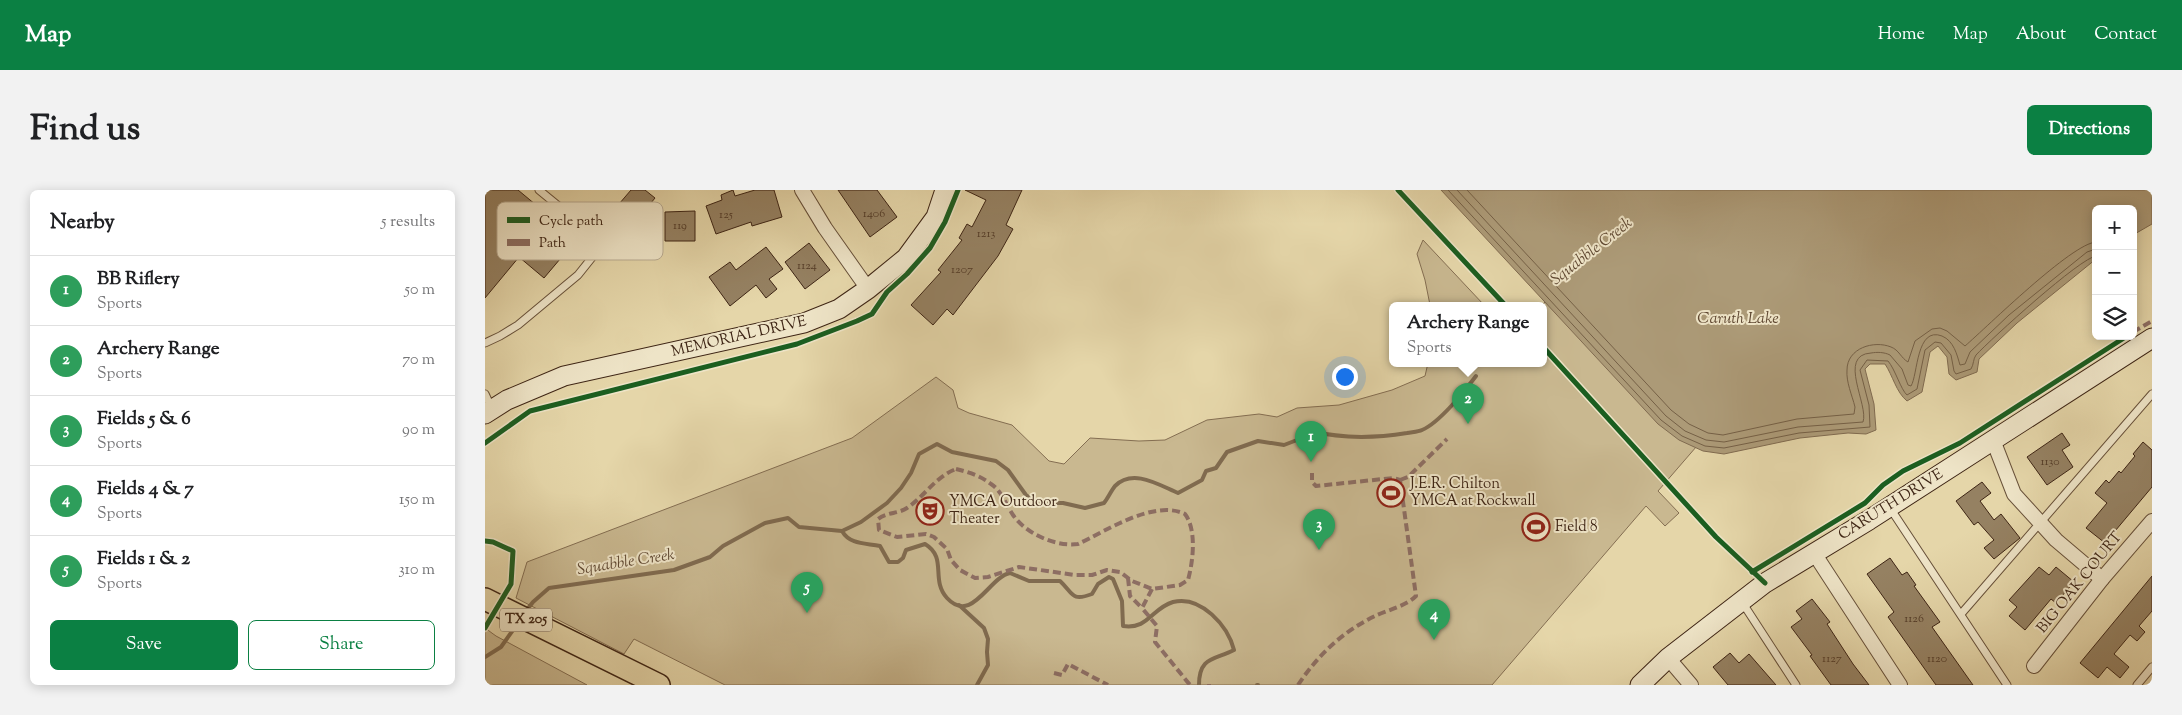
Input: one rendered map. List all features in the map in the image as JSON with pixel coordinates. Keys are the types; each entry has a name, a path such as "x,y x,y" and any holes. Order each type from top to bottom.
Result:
{"main road":[{"name":"TX 205","path":"485,599 659,685"}],"street":[{"path":"802,190 825,228 868,289"},
{"name":"MEMORIAL DRIVE","path":"487,406 507,400 564,376 804,323 839,309 868,289 906,258 936,217 945,190"},
{"name":"CARUTH DRIVE","path":"1640,685 1668,658 1765,582 1889,506 2152,338"},
{"path":"1993,440 2014,494 2056,540 2102,579"},
{"name":"BIG OAK COURT","path":"2033,666 2102,579 2152,521"},
{"path":"1814,553 1899,685"},
{"path":"1668,658 1691,685"}],"lane":[{"path":"539,190 554,202"},
{"path":"485,343 518,325 578,275 590,260"},
{"path":"1961,614 2152,394"},
{"path":"1889,506 2007,685"},
{"path":"1741,601 1796,685"},
{"path":"2137,685 2152,667"}],"shaded area":[{"path":"1423,240 1481,302 1429,302 1417,254"},
{"name":"J.E.R. Chilton YMCA at Rockwall","path":"1546,301 1703,439 1658,491 1679,513 1665,526 1646,506 1492,685 725,685 634,639 624,654 516,598 527,562 852,438 936,377 953,390 958,408 1012,425 1049,461 1064,464 1090,438 1139,441 1165,440 1207,420 1259,414 1277,417 1297,408 1339,405 1392,390 1425,376 1427,367 1547,367 1547,302"},
{"path":"485,628 496,636 587,685 485,685"}],"water":[{"name":"Caruth Lake","path":"1441,190 2152,190 2152,224 2137,233 2137,205 2092,205 2092,262 2017,323 1979,359 1977,372 1956,380 1949,374 1947,357 1938,346 1930,352 1922,392 1907,401 1900,393 1885,364 1870,364 1865,369 1874,404 1876,430 1866,434 1848,433 1800,438 1724,454 1703,451 1679,440 1658,424 1547,304 1547,302 1545,302"}],"building":[{"path":"485,190 518,190 532,202 497,202 497,260 517,260 485,298"},
{"path":"631,190 645,190 655,198 652,202 621,202"},
{"path":"733,190 735,196 755,190 774,190 782,217 752,226 751,222 716,234 706,206 722,200 721,195"},
{"path":"838,190 877,190 897,217 870,237"},
{"path":"965,190 1022,190 1006,225 1013,229 998,256 953,315 947,309 933,325 911,305 941,272 938,270 962,240 959,238 967,224 972,227 986,200"},
{"path":"695,211 695,241 665,241 665,212"},
{"path":"809,243 830,270 805,289 785,262"},
{"path":"766,247 783,269 769,279 777,289 766,298 756,285 730,306 709,277 730,262 736,270"},
{"path":"523,260 559,260 544,278"},
{"path":"2062,433 2070,445 2062,450 2073,467 2047,485 2027,457"},
{"path":"2143,442 2152,450 2152,487 2105,543 2086,528 2107,503 2095,493 2106,480 2109,483 2119,471 2121,473 2135,456 2133,454"},
{"path":"1982,482 1991,493 1980,501 1994,520 2001,514 2020,538 1994,559 1984,548 1994,540 1978,522 1974,525 1956,501"},
{"path":"1890,558 1902,575 1907,572 1916,585 1914,586 1940,622 1932,627 1973,685 1936,685 1888,617 1894,612 1867,574"},
{"path":"2039,567 2049,575 2056,567 2074,582 2056,603 2051,599 2025,630 2009,616 2017,607 2009,600"},
{"path":"2152,576 2152,611 2139,626 2145,632 2137,641 2130,635 2114,654 2129,667 2120,678 2107,667 2098,678 2080,663"},
{"path":"1812,599 1830,622 1827,624 1869,685 1831,685 1810,656 1812,655 1791,627 1802,619 1796,611"},
{"path":"1730,653 1739,663 1749,654 1776,685 1728,685 1713,667"}],"waterway":[{"name":"Squabble Creek","path":"526,611 549,588 674,570 710,557 723,546 765,523 788,518 799,527 842,531 861,522 887,503 901,488 911,473 919,454 937,444 952,452 996,461 1008,470 1026,495 1037,503 1063,503 1085,508 1104,503 1115,486 1130,478 1146,480 1178,493 1202,480 1206,471 1216,468 1227,452 1258,441 1284,445 1312,431 1359,437 1395,435 1420,431 1444,414 1476,376"},
{"path":"842,531 845,536 854,541 880,546 889,562 898,562 903,558 906,550 925,544 936,556 942,591 956,605 964,606 972,603 1002,576 1010,573 1029,581 1060,581 1076,597 1092,594 1098,584 1109,577 1113,579 1122,601 1123,626 1138,625 1173,602 1193,603 1212,614 1219,622 1226,631 1234,650 1209,660 1202,669 1199,685"},
{"path":"959,605 984,628 988,639 988,665 977,685"},
{"name":"Squabble Creek","path":"485,657 501,647 518,623"}],"marked path":[{"path":"2137,330 2152,321"},
{"path":"1400,480 1408,477 1447,439"},
{"path":"956,469 987,481 998,490 1013,515 1026,528 1042,538 1060,543 1078,544 1130,518 1145,513 1173,510 1185,514 1193,537 1188,580 1180,585 1152,589 1132,581 1120,572 1107,570 1092,575 1075,575 1019,567 988,577 975,578 960,570 951,560 947,549 934,537 926,534 897,537 879,530 878,519 907,508 942,477 956,469"},
{"path":"1298,685 1322,654 1341,637 1363,622 1402,605 1416,596 1400,480 1393,478 1316,486 1312,482 1312,473"},
{"path":"1128,578 1130,596 1142,608"},
{"path":"1152,589 1142,608 1157,626 1155,642 1190,685"},
{"path":"1054,673 1062,675 1068,664 1108,685"}],"cycle path":[{"path":"485,443 530,411 797,344 872,314 887,292 907,274 930,248 945,222 958,190"},
{"path":"1398,190 1502,302"},
{"path":"1752,572 1865,503 1883,485 1903,471 1960,443 2121,340"},
{"path":"1547,351 1716,537 1765,583"},
{"path":"485,541 493,542 513,551 511,584 485,628"}],"place":[{"name":"Archery Range","path":"1468,424"},
{"name":"BB Riflery","path":"1311,462"},
{"name":"J.E.R. Chilton YMCA at Rockwall","path":"1391,493"},
{"name":"YMCA Outdoor Theater","path":"930,511"},
{"name":"Field 8","path":"1536,527"},
{"name":"Fields 5 & 6","path":"1319,550"},
{"name":"Fields 1 & 2","path":"807,613"},
{"name":"Fields 4 & 7","path":"1434,640"}]}
